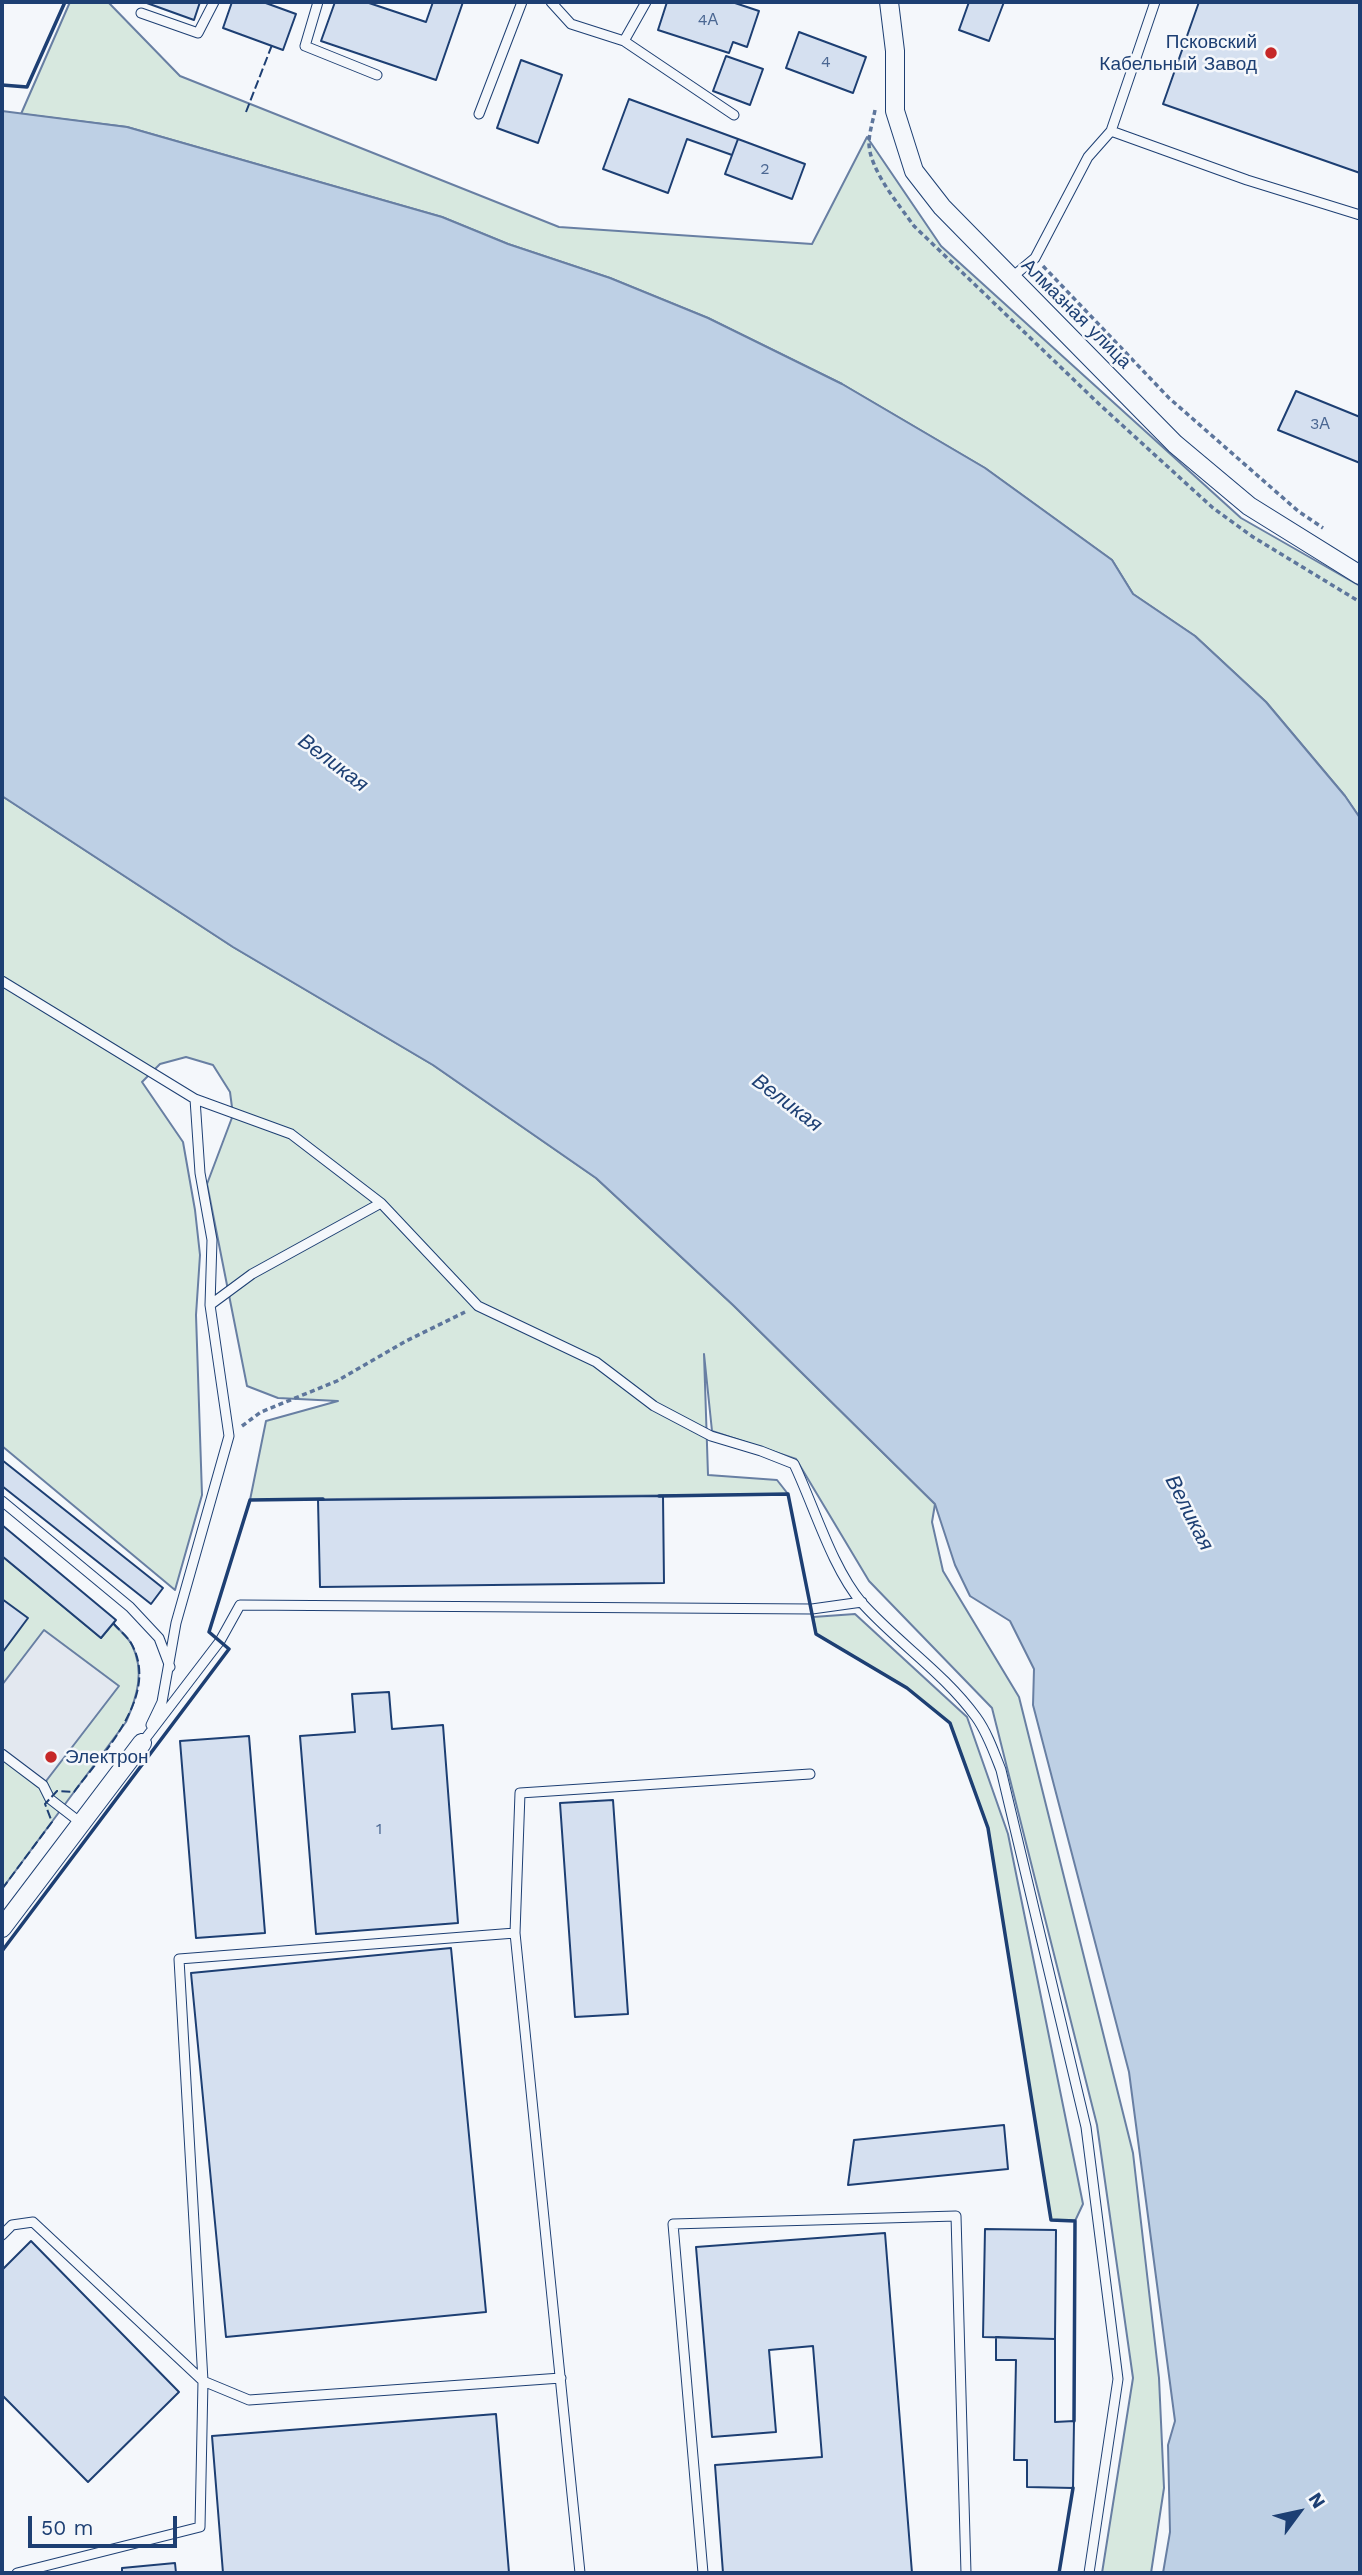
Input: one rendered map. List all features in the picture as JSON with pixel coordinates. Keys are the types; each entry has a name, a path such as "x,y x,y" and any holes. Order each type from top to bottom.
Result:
{"street":[{"name":"Алмазная улица","path":"889,2 895,51 895,111 914,171 942,207 1174,444 1249,506 1360,575"},
{"path":"2,1928 142,1743"}],"lane":[{"path":"141,13 198,33 214,2"},
{"path":"318,2 304,46 377,75"},
{"path":"479,114 522,2"},
{"path":"551,2 571,24 624,41 734,115"},
{"path":"624,41 646,2"},
{"path":"1011,278 1035,258 1088,157 1111,131 1155,2"},
{"path":"1111,131 1247,180 1360,215"},
{"path":"2,981 195,1099 291,1134 381,1203 478,1306 596,1362 654,1406 710,1436 794,1464 822,1530 845,1576 862,1602 948,1684 978,1719 1004,1783 1086,2127 1118,2379 1089,2573"},
{"path":"142,1743 162,1702 176,1623 229,1436 210,1305 212,1240 200,1173 195,1099"},
{"path":"210,1305 252,1274 381,1203"},
{"path":"2,1501 130,1607 159,1638 170,1668"},
{"path":"142,1743 220,1641 240,1605 812,1609 862,1602"},
{"path":"2,1754 43,1785 50,1799 81,1822"},
{"path":"580,2573 515,1933 520,1793 810,1774"},
{"path":"17,2573 200,2527 203,2381 179,1959 515,1933"},
{"path":"703,2573 673,2224 956,2216 966,2573"},
{"path":"2,2235 12,2225 33,2222 203,2381 249,2400 561,2378"}],"path":[{"path":"1035,258 1169,398 1298,511 1329,532"},
{"path":"229,1436 261,1412 337,1381 407,1341 478,1306"}],"shaded area":[{"path":"70,2 108,2 180,76 559,227 812,244 867,137 941,246 1241,518 1360,586 1360,818 1345,796 1266,702 1195,636 1133,594 1112,560 985,468 842,384 708,318 610,278 508,244 442,217 127,127 21,114"},
{"path":"2,796 233,947 433,1065 596,1178 733,1305 935,1504 932,1522 943,1571 1019,1697 1133,2153 1159,2378 1164,2488 1151,2573 1102,2573 1133,2378 1097,2125 992,1708 869,1581 796,1459 712,1431 704,1354 708,1475 777,1480 788,1494 250,1500 266,1421 338,1401 278,1398 247,1386 207,1184 233,1115 230,1092 213,1065 186,1057 160,1064 142,1082 183,1142 200,1255 196,1315 202,1495 175,1590 2,1446"},
{"name":"Электрон","path":"2,1556 101,1638 113,1623 132,1645 139,1674 136,1694 126,1722 2,1889"},
{"path":"855,1614 967,1717 1008,1834 1083,2204 1075,2221 1051,2220 988,1828 950,1723 907,1688 816,1634 813,1617"},
{"path":"44,1630 119,1686 43,1785 2,1754 2,1685"}],"water":[{"name":"Великая","path":"2,111 127,127 442,217 508,244 610,278 708,318 842,384 985,468 1112,560 1133,594 1195,636 1266,702 1345,796 1360,818 1360,2573 1163,2573 1170,2532 1168,2445 1175,2421 1129,2072 1033,1705 1034,1669 1010,1621 970,1596 955,1565 935,1504 733,1305 596,1178 433,1065 233,947 2,796"}],"building":[{"path":"144,2 200,2 194,20"},
{"path":"232,2 263,2 296,14 283,50 223,28"},
{"path":"335,2 366,2 426,22 433,2 463,2 436,80 321,41"},
{"path":"667,2 732,2 759,11 747,47 733,42 729,53 658,30"},
{"path":"969,2 1004,2 989,41 959,30"},
{"name":"Псковский Кабельный Завод","path":"1199,2 1360,2 1360,173 1163,104"},
{"path":"799,32 866,57 853,93 786,68"},
{"path":"726,56 763,69 750,105 713,91"},
{"path":"521,60 562,75 538,143 497,128"},
{"path":"629,99 738,139 732,155 687,139 668,193 603,169"},
{"path":"738,139 805,164 792,199 725,174"},
{"path":"1296,391 1360,417 1360,463 1278,430"},
{"path":"2,1460 163,1588 151,1604 2,1486"},
{"path":"663,1496 664,1583 320,1587 318,1500"},
{"path":"2,1525 116,1620 101,1638 2,1556"},
{"path":"2,1599 28,1618 2,1653"},
{"path":"389,1692 392,1729 443,1725 458,1923 316,1934 300,1736 355,1732 352,1694"},
{"path":"249,1736 265,1933 196,1938 180,1741"},
{"path":"613,1800 628,2014 575,2017 560,1803"},
{"path":"451,1948 486,2312 226,2337 191,1973"},
{"path":"1004,2125 1008,2169 848,2185 854,2140"},
{"path":"985,2229 1056,2230 1055,2339 983,2337"},
{"path":"885,2233 912,2573 723,2573 715,2465 822,2457 813,2346 769,2350 776,2432 712,2437 696,2247"},
{"path":"31,2241 179,2392 88,2482 2,2395 2,2270"},
{"path":"996,2337 1055,2339 1055,2422 1074,2421 1073,2488 1027,2487 1027,2460 1014,2460 1016,2360 996,2360"},
{"path":"496,2414 509,2573 223,2573 212,2436"},
{"path":"175,2563 176,2573 122,2573 122,2568"}],"fence":[{"path":"246,112 272,45"},
{"path":"2,1889 52,1822 45,1804 57,1791 74,1792 113,1741 134,1703 139,1683 138,1663 131,1643 113,1623"}],"wall":[{"path":"2,85 27,87 65,2"},
{"path":"659,1496 788,1494 816,1634 907,1688 950,1723 988,1828 1051,2220 1075,2221 1074,2421"},
{"path":"2,1951 229,1649 209,1632 250,1500 323,1499"},
{"path":"1059,2573 1073,2488"}],"place":[{"name":"Псковский Кабельный Завод","path":"1271,53"},
{"name":"Электрон","path":"51,1757"}]}
